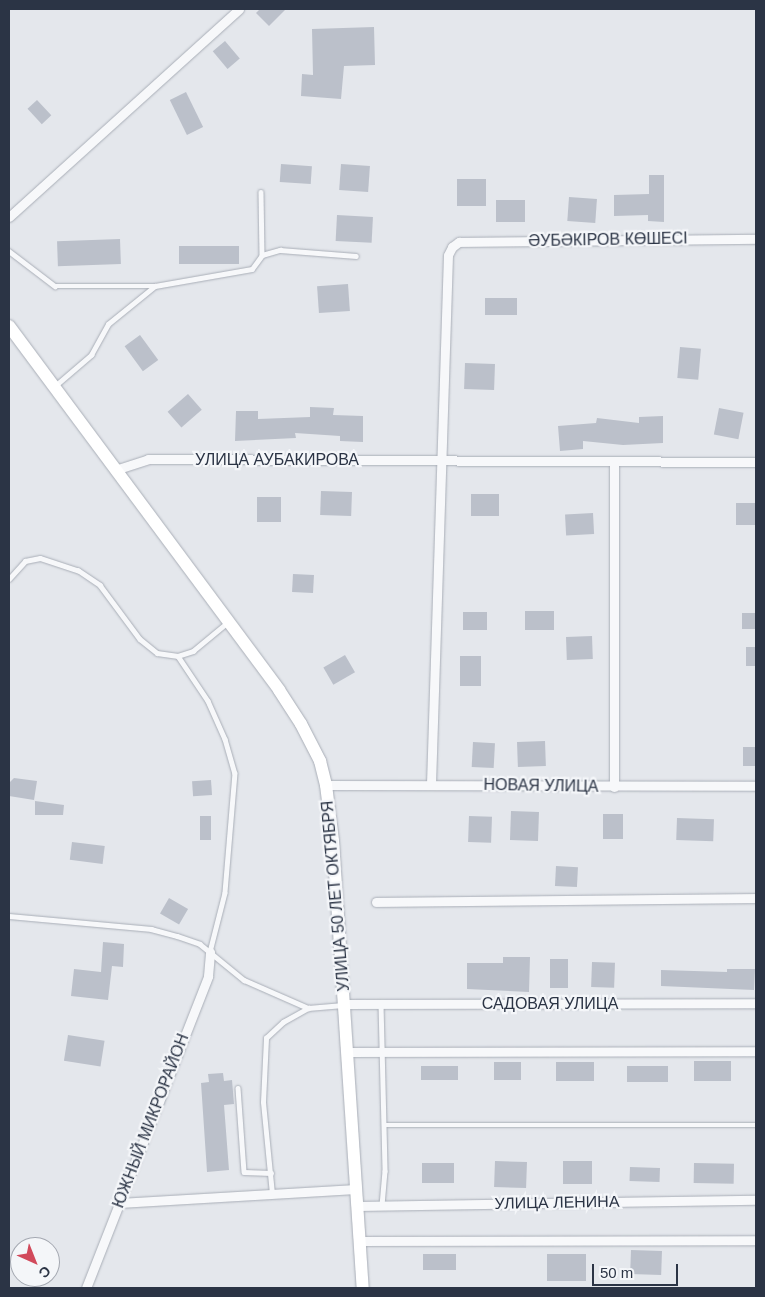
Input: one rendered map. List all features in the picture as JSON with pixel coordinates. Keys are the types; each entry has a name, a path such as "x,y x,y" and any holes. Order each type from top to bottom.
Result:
{"main road":[{"name":"УЛИЦА 50 ЛЕТ ОКТЯБРЯ","path":"9,326 229,622 302,724 320,761 326,785 334,841 363,1288"}],"street":[{"path":"9,217 239,9"},
{"name":"ӘУБӘКІРОВ КӨШЕСІ","path":"441,461 448,255 452,246 460,242 756,239"},
{"name":"УЛИЦА АУБАКИРОВА","path":"115,470 148,459 756,462"},
{"path":"431,784 441,461"},
{"path":"614,462 614,787"},
{"name":"НОВАЯ УЛИЦА","path":"326,785 756,786"},
{"path":"376,902 756,898"},
{"name":"ЮЖНЫЙ МИКРОРАЙОН","path":"86,1288 208,976 210,952"},
{"name":"САДОВАЯ УЛИЦА","path":"344,1004 756,1004"},
{"path":"347,1052 756,1051"},
{"path":"119,1203 356,1189"},
{"name":"УЛИЦА ЛЕНИНА","path":"357,1206 756,1200"},
{"path":"360,1241 756,1240"}],"lane":[{"path":"260,192 262,255"},
{"path":"9,251 55,286 155,286 252,268 262,255 280,250 356,256"},
{"path":"54,387 91,355 108,324 155,286"},
{"path":"9,578 25,561 40,558 78,570 100,585 140,639 157,653 178,656 193,651 229,622"},
{"path":"178,656 208,701 225,739 235,773 225,894 210,952"},
{"path":"9,916 151,930 200,944 244,980 308,1008"},
{"path":"272,1194 263,1102 266,1038 283,1022 308,1008 344,1004"},
{"path":"382,1004 381,1052 384,1125 382,1206"},
{"path":"238,1088 244,1172 271,1173"},
{"path":"384,1125 756,1125"}],"building":[{"path":"260,9 286,9 269,26 256,13"},
{"path":"374,27 375,65 344,66 341,99 301,96 302,74 313,75 312,29"},
{"path":"225,41 240,59 228,69 213,51"},
{"path":"186,92 203,127 187,135 170,100"},
{"path":"37,100 51,115 42,124 27,109"},
{"path":"281,164 312,166 311,184 280,182"},
{"path":"341,164 370,166 368,192 339,190"},
{"path":"649,175 664,175 664,222 648,221 648,215 614,216 614,195 649,194"},
{"path":"457,179 486,179 486,206 457,206"},
{"path":"569,197 597,199 595,223 567,221"},
{"path":"496,200 525,200 525,222 496,222"},
{"path":"337,215 373,217 372,243 336,241"},
{"path":"120,239 121,264 58,266 57,241"},
{"path":"179,246 239,246 239,264 179,264"},
{"path":"348,284 350,311 319,313 317,286"},
{"path":"485,298 517,298 517,315 485,315"},
{"path":"140,335 158,360 143,371 125,346"},
{"path":"680,347 701,349 698,380 677,378"},
{"path":"465,363 495,364 494,390 464,389"},
{"path":"188,394 202,410 181,428 168,412"},
{"path":"310,407 334,408 333,415 363,416 363,442 340,441 340,436 295,433 296,438 235,441 236,411 258,411 258,419 310,417"},
{"path":"719,408 744,413 738,439 714,435"},
{"path":"663,416 663,443 623,445 583,441 583,449 560,451 558,426 596,423 597,418 639,423 639,417"},
{"path":"321,491 352,492 351,516 320,515"},
{"path":"471,494 499,494 499,516 471,516"},
{"path":"257,497 281,497 281,522 257,522"},
{"path":"736,503 756,503 756,525 736,525"},
{"path":"593,513 594,534 566,535 565,514"},
{"path":"293,574 314,575 313,593 292,592"},
{"path":"525,611 554,611 554,630 525,630"},
{"path":"463,612 487,612 487,630 463,630"},
{"path":"742,613 756,613 756,629 742,629"},
{"path":"592,636 593,659 567,660 566,637"},
{"path":"746,647 756,647 756,666 746,666"},
{"path":"345,655 355,672 333,685 323,668"},
{"path":"460,656 481,656 481,686 460,686"},
{"path":"545,741 546,766 518,767 517,742"},
{"path":"473,742 495,743 494,768 472,767"},
{"path":"743,747 756,747 756,766 743,766"},
{"path":"14,778 37,781 34,800 9,796 9,783"},
{"path":"211,780 212,795 193,796 192,781"},
{"path":"35,801 64,805 63,815 35,815"},
{"path":"511,811 539,812 538,841 510,840"},
{"path":"603,814 623,814 623,839 603,839"},
{"path":"200,816 211,816 211,840 200,840"},
{"path":"469,816 492,817 491,843 468,842"},
{"path":"677,818 714,819 713,841 676,840"},
{"path":"72,842 105,846 103,864 70,860"},
{"path":"556,866 578,867 577,887 555,886"},
{"path":"169,898 188,909 179,925 160,914"},
{"path":"103,942 124,944 123,967 112,966 108,1000 71,996 74,969 101,972"},
{"path":"503,957 530,957 529,992 467,989 467,963 503,963"},
{"path":"550,959 568,959 568,988 550,988"},
{"path":"592,962 615,963 614,988 591,987"},
{"path":"727,969 755,969 754,990 661,986 661,970 727,972"},
{"path":"68,1035 105,1041 100,1066 64,1061"},
{"path":"694,1061 731,1061 731,1081 694,1081"},
{"path":"494,1062 521,1062 521,1080 494,1080"},
{"path":"556,1062 594,1062 594,1081 556,1081"},
{"path":"421,1066 458,1066 458,1080 421,1080"},
{"path":"627,1066 668,1066 668,1082 627,1082"},
{"path":"223,1073 224,1081 232,1080 234,1104 224,1105 229,1170 207,1172 201,1083 209,1082 208,1074"},
{"path":"495,1161 527,1162 526,1188 494,1187"},
{"path":"563,1161 592,1161 592,1184 563,1184"},
{"path":"422,1163 454,1163 454,1183 422,1183"},
{"path":"694,1163 734,1164 734,1184 694,1183"},
{"path":"630,1167 660,1168 659,1182 630,1181"},
{"path":"631,1250 662,1251 661,1275 630,1274"},
{"path":"423,1254 456,1254 456,1270 423,1270"},
{"path":"547,1254 586,1254 586,1281 547,1281"}]}
